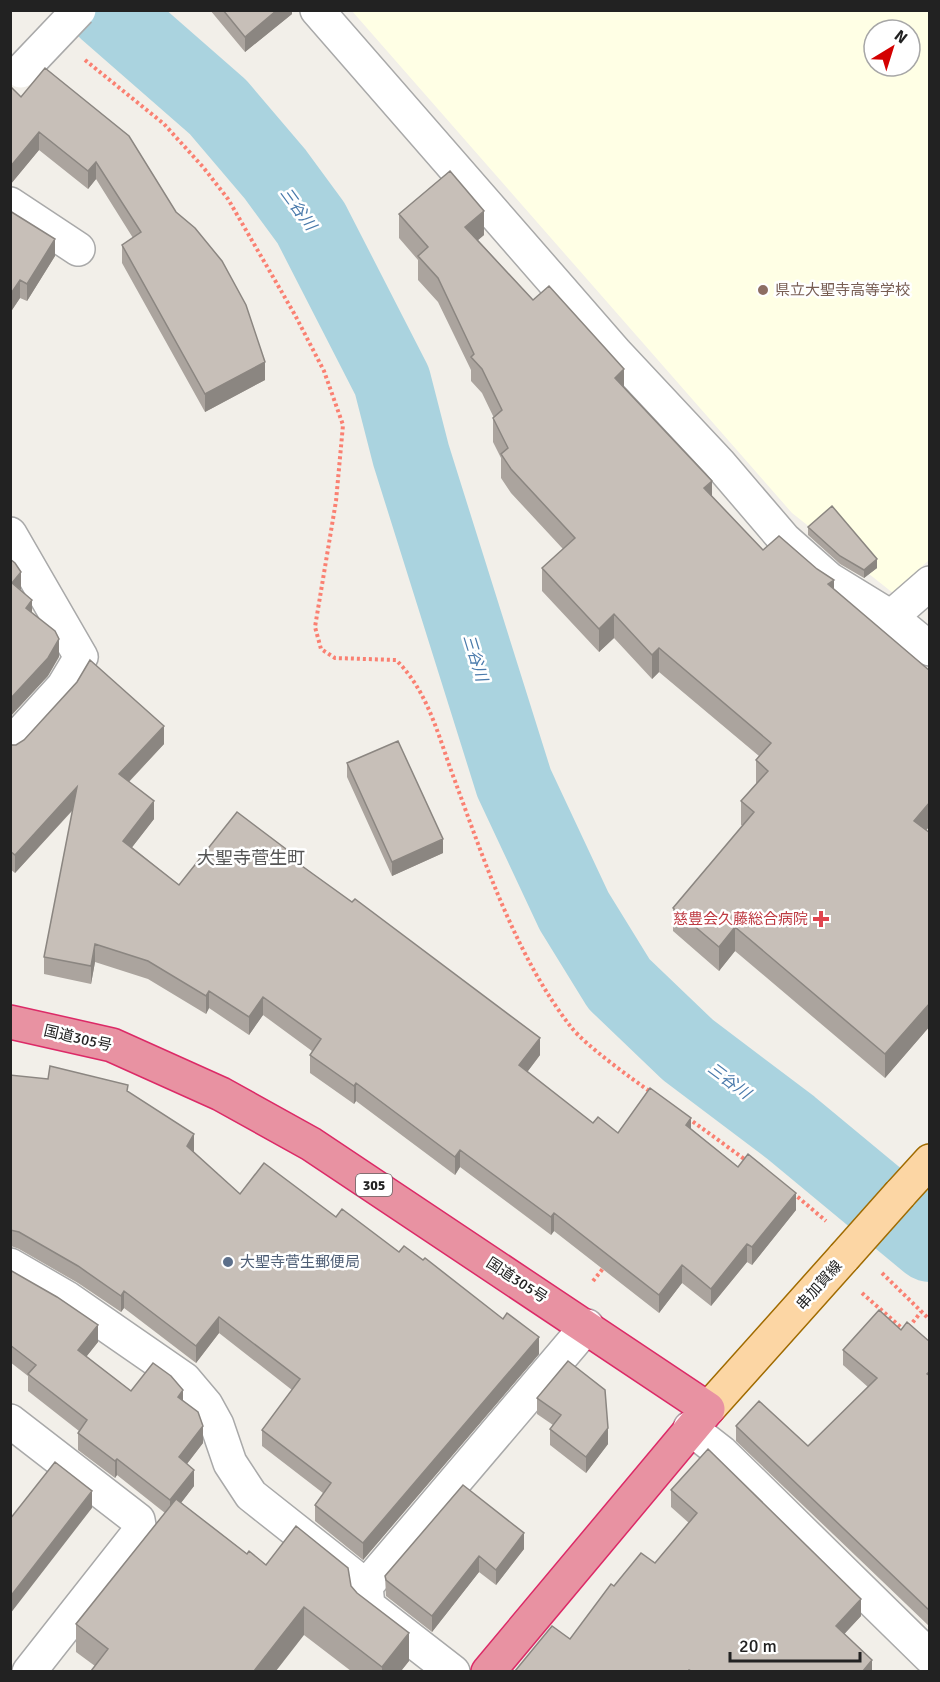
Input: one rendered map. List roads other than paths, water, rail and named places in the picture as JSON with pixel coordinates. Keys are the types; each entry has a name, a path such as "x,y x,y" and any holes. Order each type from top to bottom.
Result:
{"highway":[{"name":"国道305号","path":"10,1022 112,1045 221,1094 311,1144 587,1326 699,1418"},
{"path":"492,1670 699,1418"}],"main road":[{"name":"串加賀線","path":"699,1418 930,1161"}],"street":[{"path":"16,78 79,10"},
{"path":"317,10 616,353 719,463 784,539 830,579 891,617 930,649"},
{"path":"10,204 78,249"},
{"path":"10,534 81,657 63,687 10,745"},
{"path":"891,617 930,583"},
{"path":"10,1265 67,1298 184,1379 206,1405 217,1425 230,1463 251,1495 366,1586 368,1606 453,1671"},
{"path":"366,1586 587,1326"},
{"path":"699,1418 722,1453 930,1657"},
{"path":"10,1420 138,1520 140,1531 29,1671"}],"waterway":[{"name":"三谷川","path":"107,10 218,107 275,174 311,223 392,381 411,455 514,783 574,911 619,984 688,1050 790,1127 930,1243"}],"place":[{"name":"県立大聖寺高等学校","path":"763,290"},
{"name":"慈豊会久藤総合病院","path":"821,919"},
{"name":"大聖寺菅生郵便局","path":"228,1262"}],"district":[{"name":"大聖寺菅生町","path":"251,858"}]}
